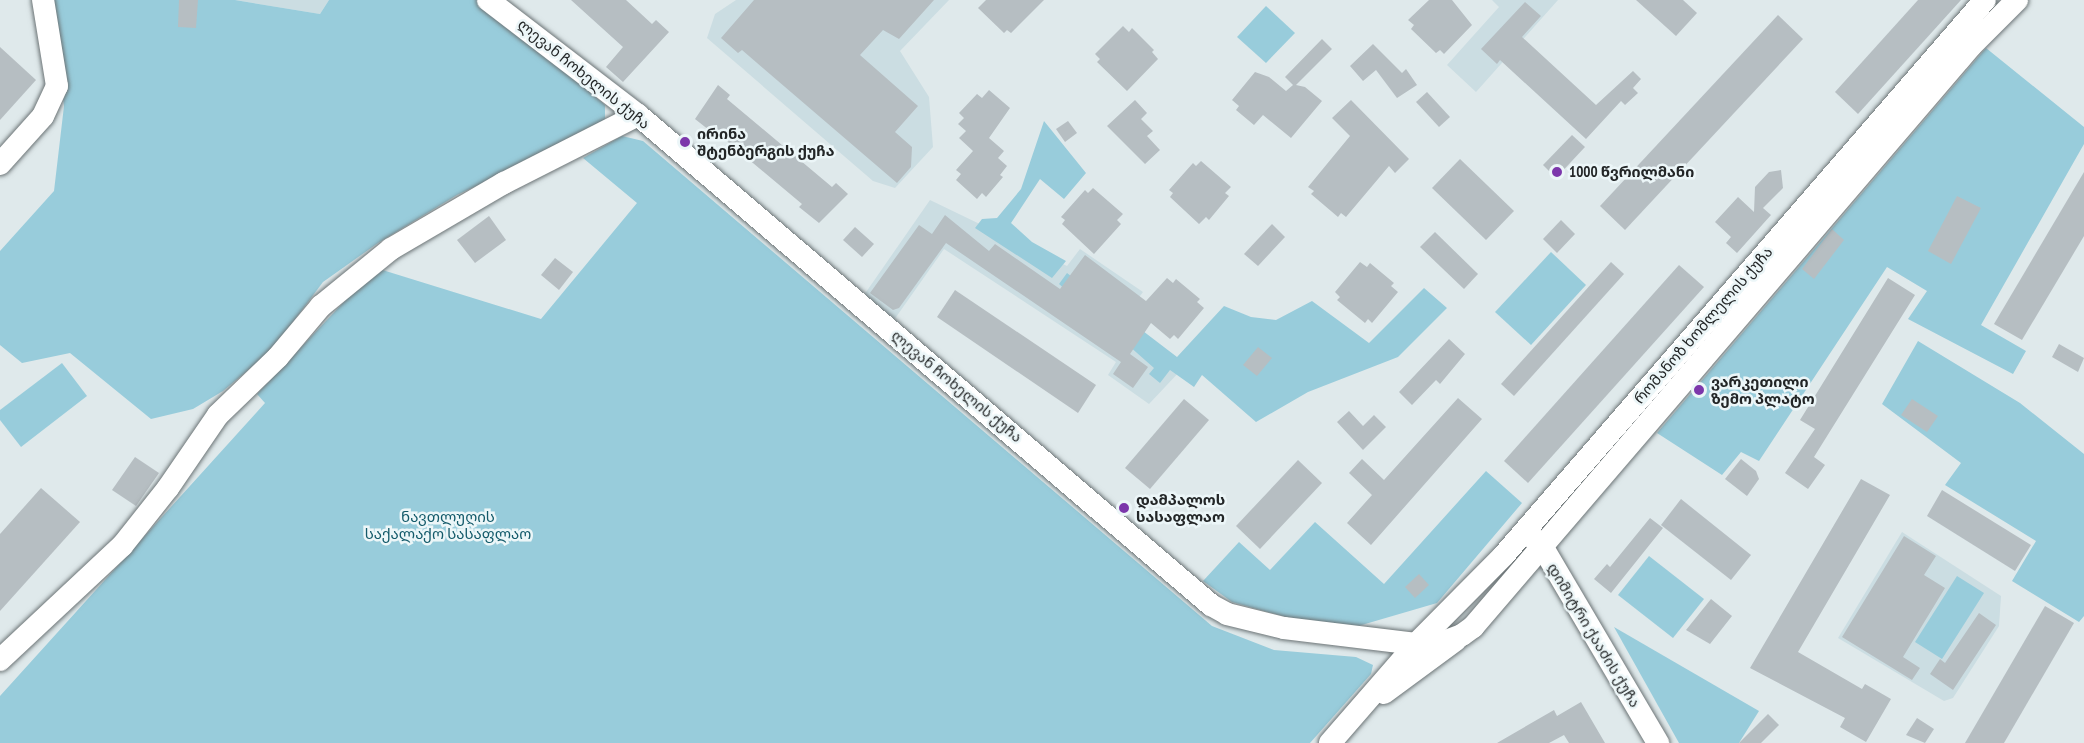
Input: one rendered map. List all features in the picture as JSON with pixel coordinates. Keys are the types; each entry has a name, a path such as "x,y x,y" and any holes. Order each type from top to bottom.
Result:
{"street":[{"path":"0,164 43,117 57,86 43,0"},
{"name":"ლევან ჩოხელის ქუჩა","path":"488,0 504,8 638,115 1211,605 1227,614 1284,628 1416,644"},
{"name":"რომანოზ ხომლელის ქუჩა","path":"1365,705 1409,677 1462,635 1533,539 1956,39 1985,0"},
{"name":"რომანოზ ხომლელის ქუჩა","path":"1330,743 1416,644 1533,539 1964,54 2017,0"},
{"path":"0,660 123,546 218,415 278,357 321,306 391,249 504,183 638,115"},
{"name":"დიმიტრი ქააძის ქუჩა","path":"1533,539 1658,743"},
{"path":"1409,677 1416,659 1416,644 1462,635"}],"shaded area":[{"path":"235,0 329,0 320,14"},
{"path":"736,0 949,0 900,51 929,97 933,147 895,188 873,181 707,38 715,14"},
{"path":"1492,0 1558,0 1476,92 1447,65 1499,7"},
{"path":"930,200 1067,266 1080,249 1143,292 1121,321 1182,369 1149,404 1108,375 1116,362 944,249 894,320 864,295"},
{"path":"1902,532 2001,596 1999,626 1953,698 1944,701 1838,638"}],"green space":[{"path":"51,0 235,0 320,14 329,0 481,0 605,105 605,125 457,195 378,243 323,282 272,350 223,391 193,409 151,419 70,353 22,363 0,345 0,251 54,191 64,106"},
{"path":"1266,6 1295,33 1266,63 1237,37"},
{"path":"1986,48 2084,127 2084,144 1981,325 2026,351 2013,374 1908,319 1927,291 1887,267 1759,461 1741,452 1722,475 1657,433"},
{"path":"1044,121 1086,173 1064,199 1040,179 1011,223 1032,242 1066,261 1052,278 975,228 982,219 997,218 1021,189"},
{"name":"ნავთლუღის საქალაქო სასაფლაო","path":"622,136 643,141 1212,626 1274,650 1356,657 1373,665 1371,674 1310,743 0,743 0,696 265,403 257,394 376,268 541,319 637,203 583,158"},
{"path":"1551,252 1586,285 1531,345 1495,312"},
{"path":"1067,273 1177,357 1224,306 1251,317 1276,320 1312,301 1369,343 1424,288 1447,308 1398,357 1308,392 1256,422 1202,375 1194,387 1170,370 1160,383 1149,374 1154,368 1059,284"},
{"path":"1918,341 2020,403 2084,454 2084,616 2079,622 2012,581 2036,541 1945,485 1961,463 1882,404"},
{"path":"62,363 87,396 21,447 0,420 0,410"},
{"path":"1486,471 1522,503 1437,603 1348,629 1311,624 1232,602 1203,581 1239,542 1270,570 1315,522 1384,584"},
{"path":"1649,556 1704,599 1673,638 1618,595"},
{"path":"1957,576 1984,593 1942,659 1915,642"},
{"path":"1614,627 1759,711 1739,743 1679,743"}],"building":[{"path":"179,0 198,0 196,28 178,27"},
{"path":"571,0 626,0 652,24 656,20 669,32 623,82 606,67 623,47"},
{"path":"754,0 934,0 899,39 883,30 860,55 918,106 895,132 912,147 911,167 897,183 742,50 738,53 721,38"},
{"path":"986,0 1044,0 1011,33 1007,30 1004,33 978,8"},
{"path":"1429,0 1452,0 1472,25 1444,54 1440,50 1436,53 1411,29 1414,25 1408,20"},
{"path":"1636,0 1683,0 1697,13 1676,36"},
{"path":"1918,0 1961,0 1858,114 1835,92"},
{"path":"1525,2 1541,16 1522,37 1596,105 1633,71 1641,79 1633,88 1638,93 1625,105 1621,101 1586,139 1500,60 1497,64 1481,49"},
{"path":"1778,15 1803,39 1625,230 1600,206"},
{"path":"1123,26 1129,32 1132,28 1154,50 1152,52 1158,59 1127,91 1097,62 1100,59 1095,54"},
{"path":"1322,39 1332,49 1296,85 1305,87 1322,101 1291,138 1263,115 1254,125 1236,110 1239,106 1232,100 1255,72 1269,77 1286,91 1293,85 1285,77"},
{"path":"1373,44 1402,73 1406,69 1417,85 1397,98 1376,70 1363,81 1350,66"},
{"path":"0,47 36,80 0,120"},
{"path":"718,85 730,95 727,99 832,187 836,183 848,194 819,223 799,207 802,204 716,132 714,134 695,119"},
{"path":"989,90 1010,108 989,138 1004,151 998,158 1007,166 1000,175 1003,177 986,197 982,193 977,199 956,180 961,174 956,170 973,151 959,138 966,131 958,124 964,118 959,113 977,94 982,98"},
{"path":"1427,92 1450,117 1439,127 1416,102"},
{"path":"1135,100 1147,113 1141,119 1153,131 1147,136 1160,150 1145,164 1107,126"},
{"path":"1351,100 1409,159 1395,173 1389,166 1346,217 1341,213 1338,217 1311,194 1314,191 1308,187 1350,136 1332,118"},
{"path":"1068,121 1077,133 1065,142 1056,129"},
{"path":"1572,135 1585,147 1556,178 1543,165"},
{"path":"1460,159 1514,211 1486,240 1432,188"},
{"path":"1201,161 1231,187 1225,193 1229,196 1209,220 1206,217 1199,224 1170,197 1173,193 1169,190 1193,163 1196,166"},
{"path":"1781,170 1783,188 1763,208 1771,215 1737,253 1726,243 1731,237 1715,222 1738,197 1754,212 1755,187 1769,172"},
{"path":"2084,172 2084,236 2022,340 1994,324"},
{"path":"1093,188 1123,214 1117,220 1121,224 1094,254 1062,224 1065,220 1061,217 1085,190 1088,193"},
{"path":"1957,196 1981,208 1951,264 1928,251"},
{"path":"945,215 989,251 995,244 1060,289 1085,255 1146,301 1167,278 1173,283 1176,279 1200,299 1197,302 1204,308 1178,339 1174,335 1170,339 1151,323 1130,354 1148,367 1133,388 1113,374 1121,362 946,243 899,308 893,310 870,293 919,225 932,234"},
{"path":"489,216 506,240 475,263 457,240"},
{"path":"1561,220 1575,234 1557,253 1543,239"},
{"path":"1272,224 1285,237 1258,266 1244,254"},
{"path":"855,227 874,244 862,257 843,240"},
{"path":"1832,229 1844,240 1814,279 1802,269"},
{"path":"1435,232 1478,274 1464,289 1420,247"},
{"path":"555,258 573,272 559,290 541,275"},
{"path":"1360,262 1367,267 1370,263 1394,283 1391,286 1398,292 1372,323 1368,319 1365,323 1337,300 1340,297 1335,292"},
{"path":"1611,262 1624,274 1514,396 1501,384"},
{"path":"1679,265 1704,287 1528,483 1504,461"},
{"path":"1888,278 1915,295 1814,457 1825,465 1808,489 1785,473 1815,429 1800,420"},
{"path":"955,290 1096,385 1078,413 937,317"},
{"path":"1449,339 1465,354 1440,384 1436,380 1412,405 1399,392"},
{"path":"2059,344 2084,358 2078,372 2052,357"},
{"path":"1258,347 1272,358 1257,376 1243,365"},
{"path":"1458,398 1482,419 1371,545 1347,523 1372,495 1349,473 1362,459 1384,480"},
{"path":"1184,399 1209,420 1150,489 1125,468"},
{"path":"1912,399 1938,416 1927,432 1901,415"},
{"path":"1349,411 1363,426 1374,415 1386,427 1363,450 1337,422"},
{"path":"135,457 159,473 136,506 112,490"},
{"path":"1741,459 1756,471 1759,479 1747,496 1725,479"},
{"path":"1298,460 1322,483 1260,549 1236,526"},
{"path":"1861,479 1890,495 1798,652 1862,689 1865,684 1891,699 1866,742 1840,727 1845,718 1750,668"},
{"path":"41,488 80,522 0,611 0,534"},
{"path":"1942,490 2031,545 2015,571 1927,516"},
{"path":"1681,499 1751,555 1731,580 1661,525"},
{"path":"1650,518 1663,528 1611,593 1594,579 1607,564 1610,567"},
{"path":"1904,536 1936,556 1924,575 1945,588 1903,657 1920,668 1912,680 1842,637"},
{"path":"1419,574 1429,585 1415,598 1405,587"},
{"path":"1711,599 1732,616 1710,644 1686,630"},
{"path":"2045,606 2074,623 2004,743 1965,743"},
{"path":"1979,613 1996,625 1953,690 1930,674 1940,659 1945,663"},
{"path":"1581,702 1605,743 1569,743 1564,735 1549,743 1497,743 1554,710 1557,716"},
{"path":"1768,714 1779,725 1761,743 1739,743"},
{"path":"1917,718 1934,729 1925,743 1906,735"}],"place":[{"name":"ირინა შტენბერგის ქუჩა","path":"685,142"},
{"name":"1000 წვრილმანი","path":"1557,172"},
{"name":"ვარკეთილი ზემო პლატო","path":"1699,390"},
{"name":"დამპალოს სასაფლაო","path":"1124,508"}]}
